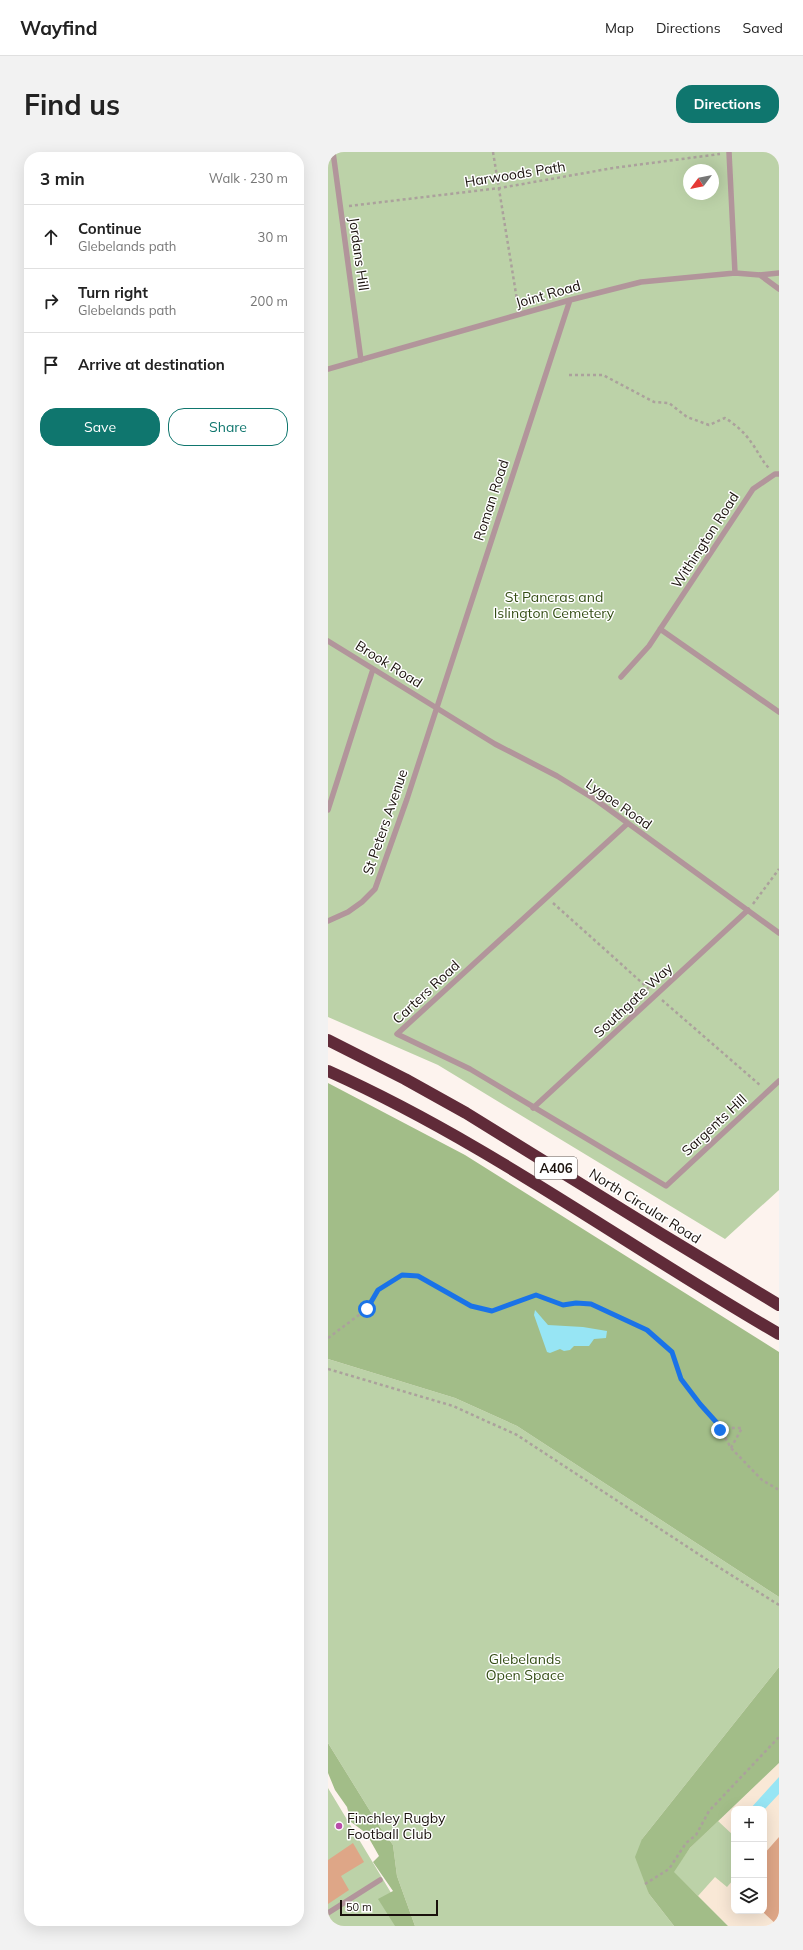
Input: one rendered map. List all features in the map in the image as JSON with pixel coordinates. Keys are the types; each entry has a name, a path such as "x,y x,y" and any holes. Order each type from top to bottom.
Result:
{"highway":[{"name":"North Circular Road","path":"328,1040 406,1079 466,1113 660,1234 779,1305"},
{"name":"A406","path":"328,1070 424,1118 779,1334"}],"lane":[{"name":"Jordans Hill","path":"333,152 361,360"},
{"path":"729,152 735,272"},
{"name":"Joint Road","path":"328,369 570,300 641,282 735,272 760,274 779,273"},
{"path":"760,274 779,289"},
{"name":"Roman Road","path":"437,708 570,300"},
{"name":"Withington Road","path":"621,677 649,646 753,489 777,474"},
{"path":"660,629 779,712"},
{"name":"Brook Road","path":"328,641 437,708"},
{"path":"328,810 373,669"},
{"name":"Lygoe Road","path":"437,708 495,744 570,784 596,800 779,933"},
{"name":"St Peters Avenue","path":"328,920 348,912 362,902 374,889 437,708"},
{"name":"Carters Road","path":"627,824 397,1034 470,1069 666,1186"},
{"name":"Southgate Way","path":"533,1108 748,910"},
{"name":"Sargents Hill","path":"666,1186 779,1081"},
{"path":"328,1913 380,1880"}],"path":[{"path":"493,152 500,188 519,315"},
{"name":"Harwoods Path","path":"340,209 350,205 500,188 613,168 729,152"},
{"path":"569,374 603,375 654,402 669,403 687,417 709,425 725,418 733,423 752,442 762,461 777,474"},
{"path":"748,910 779,869"},
{"path":"328,1338 367,1309 378,1290 402,1275 418,1276 471,1306 492,1311 536,1295 563,1305 576,1303 591,1304 647,1330 672,1352 681,1379 717,1423 731,1448 762,1480 779,1490"},
{"path":"328,1368 453,1406 517,1435 712,1563 779,1604"},
{"path":"720,1430 742,1428 731,1448"},
{"path":"645,1884 669,1869 686,1843 696,1834 709,1811 779,1737"}],"shaded area":[{"path":"779,1763 779,1926 728,1926 673,1872 690,1848 731,1809 731,1914 767,1914 767,1806 734,1806"}],"green space":[{"name":"St Pancras and Islington Cemetery","path":"328,152 779,152 779,1190 725,1239 438,1065 328,1017"},
{"path":"328,1083 465,1155 779,1352 779,1597 517,1426 455,1398 328,1359"},
{"name":"Glebelands Open Space","path":"328,1359 455,1398 517,1426 779,1597 779,1667 642,1839 649,1894 674,1926 415,1926 397,1876 393,1845 380,1827 328,1743"},
{"path":"779,1667 779,1763 734,1806 731,1806 731,1809 690,1848 674,1872 728,1926 674,1926 649,1894 635,1857 642,1839"},
{"path":"328,1743 380,1827 393,1845 397,1876 415,1926 395,1926 378,1899 393,1891 373,1862 379,1856 366,1833 351,1822 347,1807 335,1790 328,1773"},
{"path":"328,1788 411,1926 328,1926"},
{"path":"718,1821 731,1833 731,1882 727,1887 715,1877 698,1896 673,1872 690,1848"}],"water":[{"path":"535,1310 548,1325 583,1327 607,1331 606,1338 594,1339 589,1346 574,1346 570,1350 564,1351 560,1349 550,1353 547,1352 534,1315"},
{"path":"779,1777 779,1794 767,1807 753,1806"}],"building":[{"path":"779,1837 779,1926 765,1914 767,1914 767,1851"},
{"path":"353,1843 364,1862 341,1876 349,1890 328,1904 328,1860"}],"place":[{"name":"Finchley Rugby Football Club","path":"339,1826"}],"route":[{"path":"367,1309 378,1290 402,1275 418,1276 471,1306 492,1311 536,1295 563,1305 576,1303 591,1304 647,1330 672,1352 676,1358 681,1379 717,1423 720,1430"}]}
